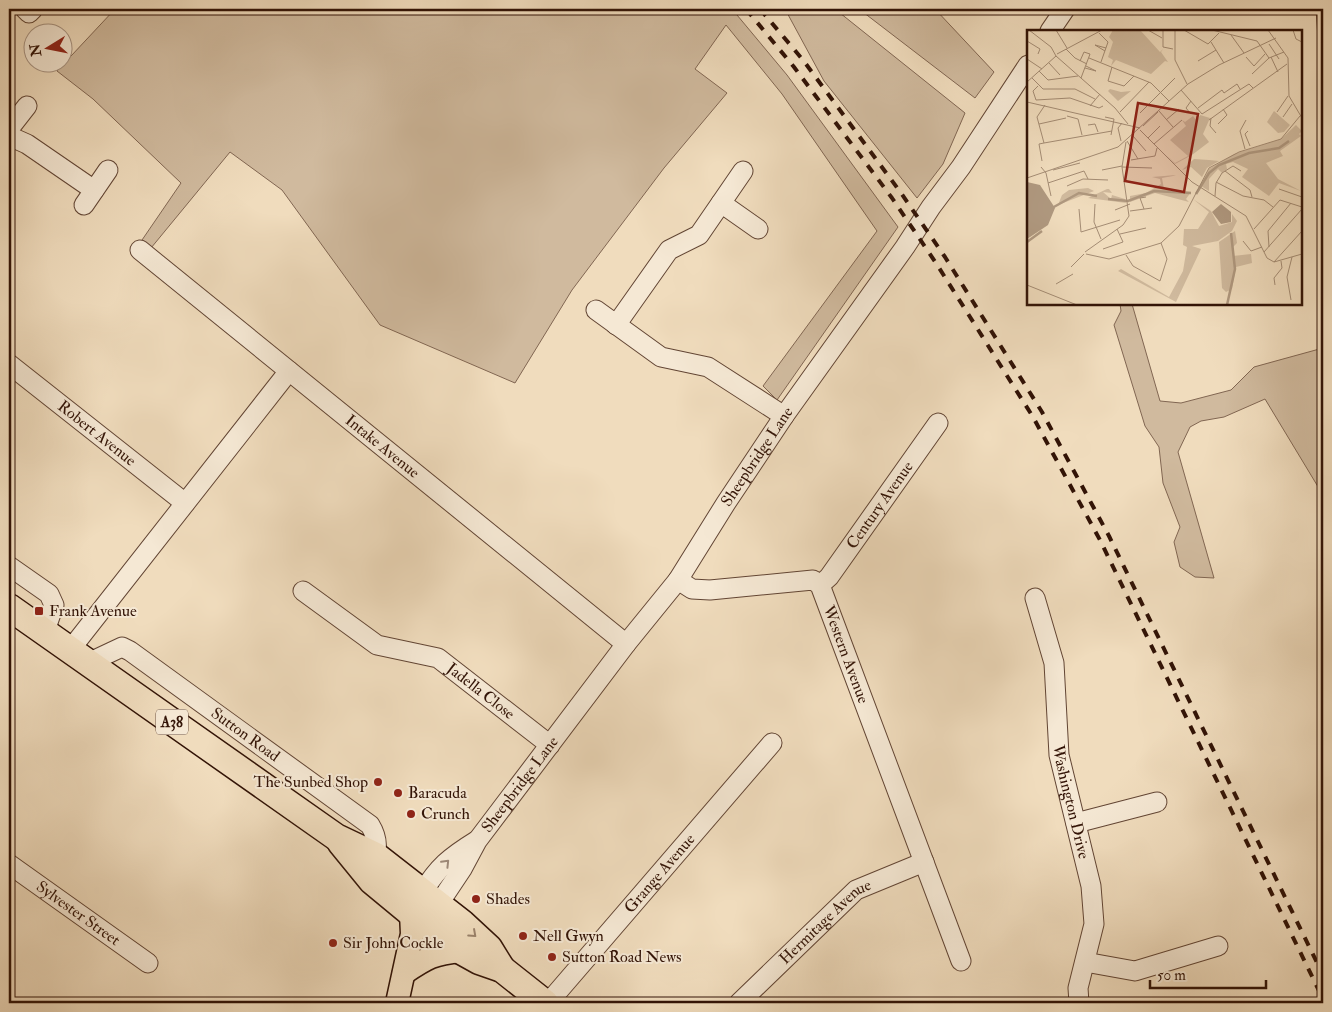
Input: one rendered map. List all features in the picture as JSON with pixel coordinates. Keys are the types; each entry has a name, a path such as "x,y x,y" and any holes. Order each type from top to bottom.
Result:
{"highway":[{"name":"Sutton Road","path":"9,607 336,837 370,864 372,880 421,914 461,951 479,961 502,969 547,1003"},
{"name":"Sutton Road","path":"421,914 462,923 489,948 502,969"}],"main road":[{"path":"397,1003 421,914"},
{"path":"404,973 432,955 461,951"}],"street":[{"path":"25,9 29,13 32,9"},
{"path":"1051,30 1065,9"},
{"name":"Sheepbridge Lane","path":"421,914 430,880 451,856 477,841 626,644 678,580 726,502 784,416 905,247 1027,67"},
{"path":"9,128 28,106"},
{"path":"9,136 27,144 89,197 108,170"},
{"path":"616,325 669,250 699,235 743,171"},
{"path":"721,203 758,230"},
{"name":"Intake Avenue","path":"140,250 626,644"},
{"path":"596,310 661,357 708,367 784,416"},
{"name":"Robert Avenue","path":"9,364 185,503"},
{"path":"79,657 185,503 289,371"},
{"name":"Century Avenue","path":"820,585 829,577 938,423"},
{"path":"9,566 49,594 54,604 45,631"},
{"name":"Western Avenue","path":"678,580 692,588 710,590 813,580 820,585 961,961"},
{"name":"Jadella Close","path":"303,591 377,645 438,658 550,745"},
{"name":"Washington Drive","path":"1035,598 1054,663 1059,755 1091,886 1094,924 1078,988 1079,1003"},
{"name":"Sutton Road","path":"79,657 122,647 130,650 370,825 376,836 370,864"},
{"name":"Grange Avenue","path":"547,1003 772,743"},
{"path":"1076,824 1157,802"},
{"name":"Hermitage Avenue","path":"739,1003 856,890 924,862"},
{"name":"Sylvester Street","path":"9,864 148,963"},
{"path":"1085,962 1136,971 1218,946"}],"shaded area":[{"path":"115,9 732,9 787,75 898,227 777,400 763,386 877,231 782,94 726,25 695,69 727,93 664,168 572,290 515,383 380,325 282,190 230,152 151,248 142,240 181,183 93,99 58,72 72,72 72,55"},
{"path":"785,9 835,9 965,113 943,164 917,198 824,81"},
{"path":"859,9 935,9 994,72 975,98"},
{"path":"1316,9 1323,9 1323,112"},
{"path":"1120,305 1132,305 1160,401 1181,403 1231,390 1254,367 1323,348 1323,495 1265,399 1224,417 1201,421 1190,427 1178,452 1214,578 1195,577 1180,567 1174,542 1180,527 1163,483 1159,447 1145,426 1114,325 1121,311"}],"railway":[{"path":"746,9 794,67 892,198 936,263 1033,417 1100,540 1323,999"},
{"path":"760,9 803,60 901,193 945,257 1042,412 1109,536 1323,975"}],"place":[{"name":"Frank Avenue","path":"39,611"},
{"name":"The Sunbed Shop","path":"378,782"},
{"name":"Baracuda","path":"398,793"},
{"name":"Crunch","path":"411,814"},
{"name":"Shades","path":"476,899"},
{"name":"Nell Gwyn","path":"523,936"},
{"name":"Sir John Cockle","path":"333,943"},
{"name":"Sutton Road News","path":"552,957"}]}
